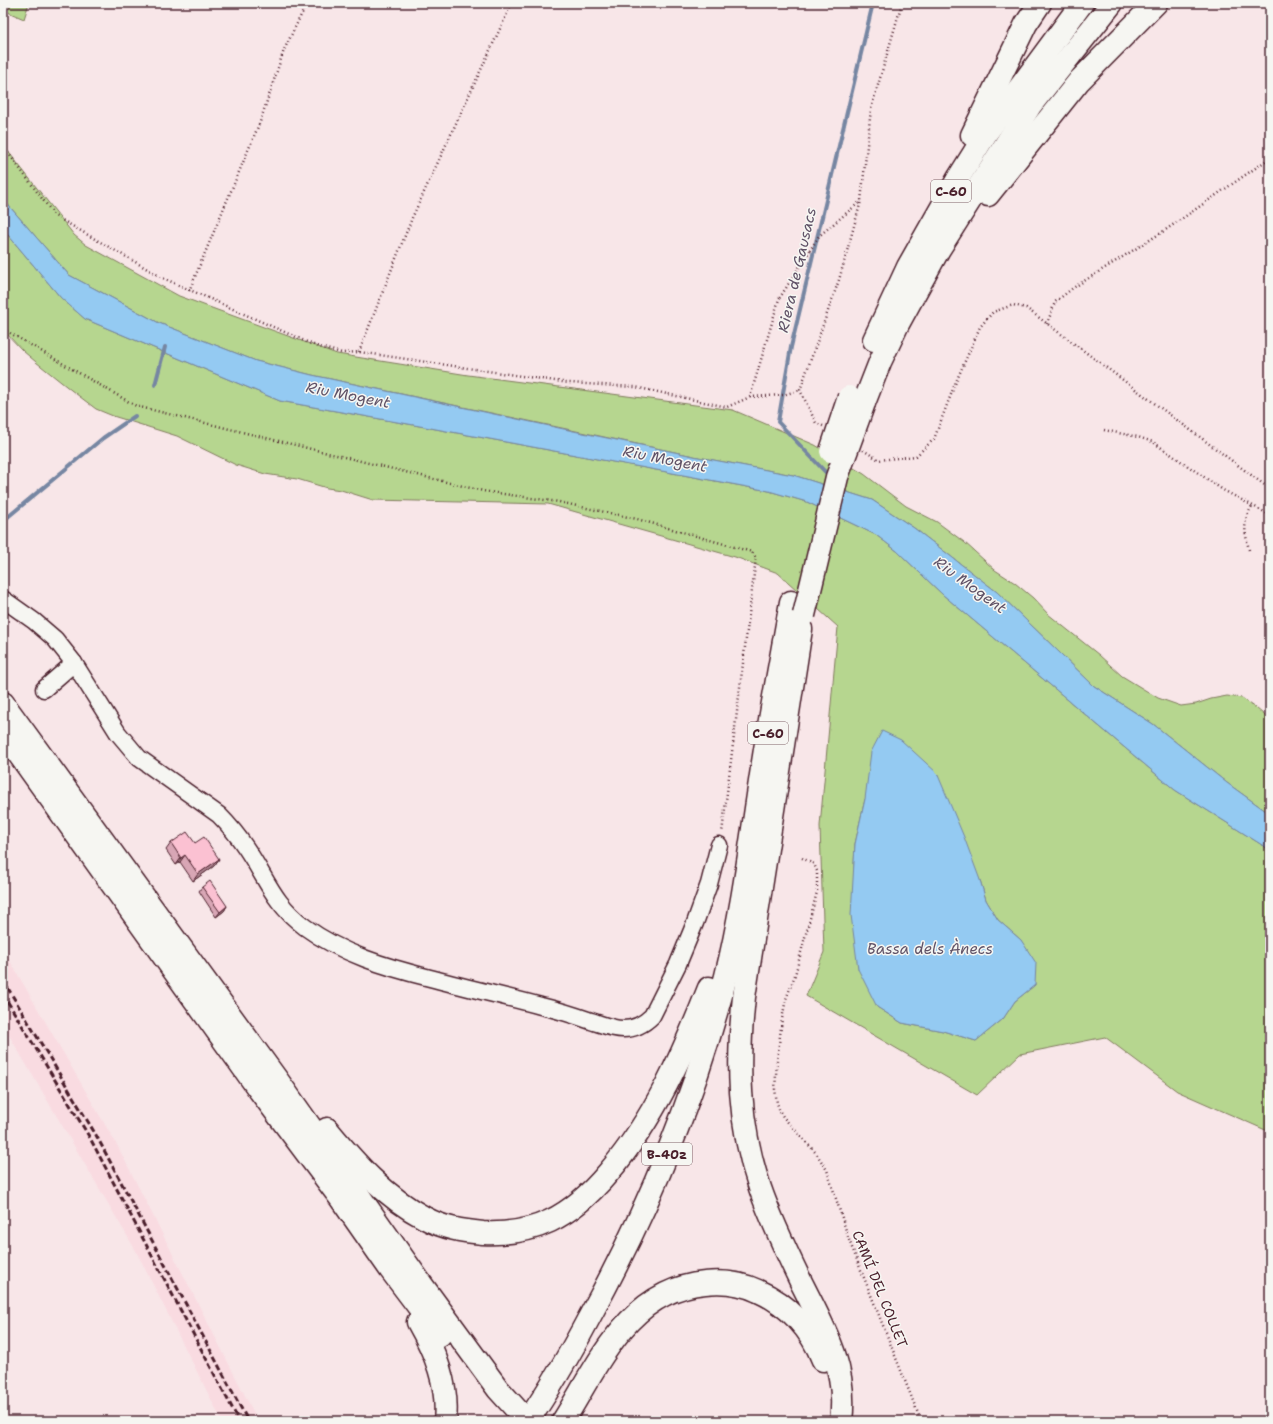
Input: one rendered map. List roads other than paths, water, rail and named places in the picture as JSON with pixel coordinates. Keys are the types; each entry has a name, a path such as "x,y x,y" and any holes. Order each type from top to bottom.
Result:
{"highway":[{"path":"932,243 985,107 1026,24 1040,3"},
{"name":"C-60","path":"756,867 797,608 837,477 857,400 880,362 895,330 959,177 987,132 1082,3"},
{"name":"C-60","path":"932,243 1030,106 1112,3"},
{"path":"932,243 990,192 1078,81 1156,3"},
{"path":"3,703 289,1096 422,1285 508,1421"},
{"path":"3,732 390,1270 481,1377 528,1421"},
{"path":"289,1096 310,1109 368,1176 384,1190 430,1221 456,1230 496,1234 527,1230 551,1221 565,1213 585,1197 619,1160 642,1128 679,1062 711,985 756,867"},
{"path":"756,867 740,1033 740,1086 744,1128 753,1168 777,1231 838,1361 843,1400 841,1421"},
{"name":"B-40z","path":"528,1421 558,1374 615,1270 671,1145 703,1054 726,976 739,918 756,867"},
{"name":"B-40z","path":"546,1421 629,1274 666,1194 685,1148 722,1039 756,867"},
{"path":"390,1270 432,1347 444,1382 445,1421"},
{"path":"563,1421 616,1338 638,1312 656,1298 674,1290 688,1285 715,1282 740,1284 765,1294 788,1310 808,1331 817,1345 827,1376 830,1393 828,1421"}],"street":[{"path":"3,599 34,621 55,639 74,663 118,733 139,758 219,815 247,848 268,887 286,911 307,928 333,944 365,959 392,968 486,993 542,1006 616,1029 633,1028 647,1021 652,1016 678,964 709,884 719,845"},
{"path":"44,689 74,663"}],"water":[{"name":"Riu Mogent","path":"3,199 69,275 159,323 256,361 312,375 559,428 793,475 872,500 914,528 997,592 1094,686 1153,724 1227,783 1270,814 1270,850 1175,790 942,594 897,551 876,535 807,502 769,491 280,401 85,319 61,298 3,229"},
{"name":"Bassa dels Ànecs","path":"882,731 901,740 937,773 964,837 986,900 998,920 1021,940 1036,963 1035,985 1015,1001 1003,1019 976,1041 943,1031 902,1023 877,1007 858,969 851,915 855,844 865,799 871,752"}],"waterway":[{"name":"Riera de Gausacs","path":"830,477 778,422 791,347 873,3"},
{"path":"155,385 165,347"},
{"path":"3,521 103,438 135,416"}],"railway":[{"path":"3,980 96,1135 248,1421"},
{"path":"3,994 90,1138 239,1421"}]}
